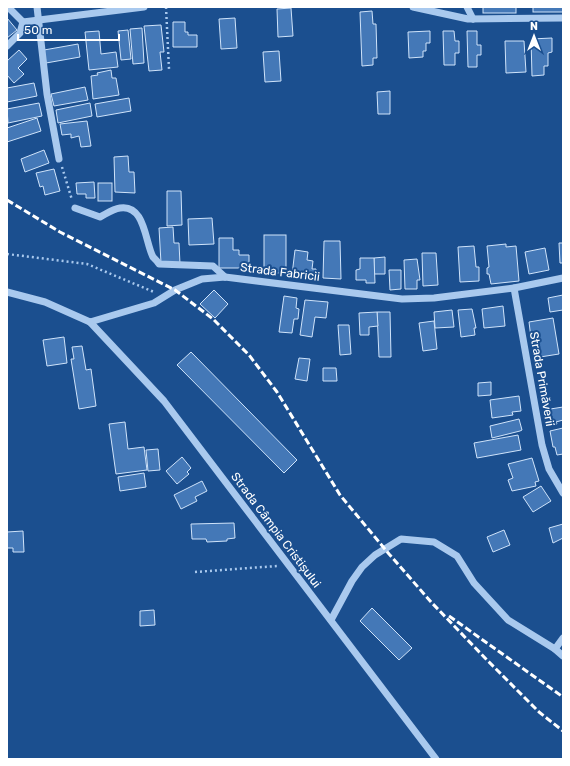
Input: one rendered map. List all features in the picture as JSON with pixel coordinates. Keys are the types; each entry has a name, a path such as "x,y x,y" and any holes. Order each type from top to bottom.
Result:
{"street":[{"path":"8,7 23,22 144,7"},
{"path":"37,7 47,94 59,158"},
{"path":"413,7 473,19 563,18"},
{"path":"467,7 473,19"},
{"path":"7,46 20,33 23,22"},
{"path":"75,208 100,217 118,208 127,208 135,212 144,228 153,257 159,264 213,266 225,276"},
{"name":"Strada Fabricii","path":"90,322 154,303 175,290 202,279 225,276 402,299 434,298 514,288 563,278"},
{"name":"Strada Primăverii","path":"514,288 542,445 549,469 563,493"},
{"path":"7,292 45,302 90,322"},
{"name":"Strada Câmpia Cristișului","path":"90,322 164,400 436,759"},
{"path":"331,620 352,581 362,567 375,555 401,539 434,542 457,556 474,583 508,620 555,649 563,656"},
{"path":"555,649 563,638"}],"path":[{"path":"166,7 169,69"},
{"path":"59,158 75,208"},
{"path":"7,254 87,264 165,296"},
{"path":"195,572 289,565"}],"building":[{"path":"483,7 516,7 516,13 483,13"},
{"path":"533,7 563,7 563,12 533,12"},
{"path":"291,8 293,36 278,37 277,9"},
{"path":"372,11 373,24 376,24 377,58 373,58 373,65 362,66 360,12"},
{"path":"7,18 17,30 7,38"},
{"path":"235,18 237,48 221,49 219,19"},
{"path":"173,22 185,22 185,32 188,32 188,35 197,35 197,47 173,47"},
{"path":"161,25 164,52 160,52 162,70 149,71 144,26"},
{"path":"142,28 144,63 133,64 130,29"},
{"path":"128,30 131,59 121,60 118,31"},
{"path":"99,31 101,54 116,52 118,67 89,70 85,32"},
{"path":"430,31 430,43 426,43 426,51 423,51 423,57 409,58 408,32"},
{"path":"443,31 454,31 455,41 459,41 459,53 455,53 455,65 444,65"},
{"path":"467,31 477,31 477,45 481,45 481,55 477,55 477,67 468,67"},
{"path":"552,38 552,52 548,53 548,66 544,66 544,75 532,76 531,39"},
{"path":"505,41 524,41 526,72 506,73"},
{"path":"78,44 80,57 46,63 44,50"},
{"path":"19,50 27,59 18,68 24,74 14,83 7,75 7,61"},
{"path":"279,51 281,81 265,82 263,52"},
{"path":"111,70 112,78 116,78 119,95 93,99 91,76"},
{"path":"34,83 37,96 7,102 7,88"},
{"path":"85,87 88,100 54,106 51,94"},
{"path":"390,91 390,114 378,114 377,92"},
{"path":"129,98 131,111 97,117 95,104"},
{"path":"39,103 42,116 8,123 7,109"},
{"path":"90,103 92,116 58,123 56,110"},
{"path":"37,118 41,131 7,142 7,128"},
{"path":"87,121 91,146 81,147 79,136 71,138 71,134 62,135 60,124"},
{"path":"44,150 49,163 25,172 21,159"},
{"path":"128,156 129,172 134,172 135,193 115,192 114,157"},
{"path":"54,169 60,191 45,195 43,186 40,187 36,173"},
{"path":"94,182 95,198 86,198 86,194 77,194 76,183"},
{"path":"98,183 112,183 112,201 98,201"},
{"path":"167,191 181,191 182,225 167,226"},
{"path":"212,218 214,244 189,245 188,219"},
{"path":"173,227 174,243 179,243 180,264 161,263 159,228"},
{"path":"264,235 286,235 286,273 264,273"},
{"path":"219,238 233,238 233,250 239,250 239,255 249,255 249,268 219,268"},
{"path":"324,241 340,241 341,279 323,278"},
{"path":"559,243 563,243 563,263 560,263"},
{"path":"506,244 506,247 516,246 519,281 491,284 489,274 487,274 487,268 489,267 487,246"},
{"path":"474,246 476,267 479,267 479,281 460,282 458,247"},
{"path":"545,248 549,270 529,274 525,252"},
{"path":"295,250 308,252 307,260 313,261 312,269 316,269 315,278 292,275"},
{"path":"422,253 436,253 438,285 423,286"},
{"path":"385,257 385,274 374,274 374,258"},
{"path":"360,258 374,258 375,283 366,283 366,280 356,280 356,270 360,269"},
{"path":"417,259 420,280 417,280 417,289 405,289 404,260"},
{"path":"389,270 401,270 401,289 390,290"},
{"path":"214,290 228,304 215,318 200,304"},
{"path":"563,295 563,310 550,312 548,298"},
{"path":"284,296 297,298 296,308 299,309 298,319 294,319 292,333 279,332"},
{"path":"305,300 328,302 326,318 315,317 312,337 300,335"},
{"path":"503,306 505,326 484,328 482,309"},
{"path":"472,309 476,328 474,328 475,335 461,337 458,310"},
{"path":"452,310 454,327 435,328 434,312"},
{"path":"377,312 390,312 391,357 379,357"},
{"path":"377,312 378,326 369,327 369,335 360,335 359,313"},
{"path":"553,318 559,354 540,357 536,337 531,338 529,322"},
{"path":"434,321 437,349 423,351 419,323"},
{"path":"338,325 349,325 351,354 340,355"},
{"path":"64,337 67,363 47,366 43,340"},
{"path":"82,346 86,370 91,369 96,406 79,409 71,359 74,359 72,347"},
{"path":"191,352 297,460 284,473 177,365"},
{"path":"299,358 310,359 307,381 295,379"},
{"path":"323,368 336,368 337,381 323,381"},
{"path":"491,382 491,395 478,396 478,383"},
{"path":"519,396 521,411 512,412 513,415 492,418 490,400"},
{"path":"563,407 563,420 556,422 557,424 546,426 544,410"},
{"path":"519,419 522,430 492,438 490,426"},
{"path":"125,422 128,449 144,447 147,470 116,474 109,424"},
{"path":"563,428 563,454 557,455 555,447 553,447 550,431"},
{"path":"518,435 521,450 477,458 474,443"},
{"path":"158,449 160,470 148,471 146,450"},
{"path":"182,457 191,468 187,472 189,474 177,484 166,471"},
{"path":"532,458 539,481 535,482 536,486 512,491 508,480 513,478 508,464"},
{"path":"144,473 146,487 120,491 118,477"},
{"path":"202,481 207,491 195,497 197,501 181,509 174,495"},
{"path":"541,486 551,501 533,512 523,497"},
{"path":"234,523 235,538 227,539 227,541 207,542 206,539 192,539 191,524"},
{"path":"563,524 563,538 553,543 549,528"},
{"path":"504,530 510,545 493,552 487,537"},
{"path":"23,531 24,552 13,552 13,548 7,548 7,532"},
{"path":"372,608 412,648 399,660 360,621"},
{"path":"154,610 155,625 140,626 140,611"}],"railway":[{"path":"7,200 60,232 175,290 213,319 249,355 277,392 340,495 389,554 432,603 486,659 539,712 563,731"},
{"path":"449,616 563,697"}]}
